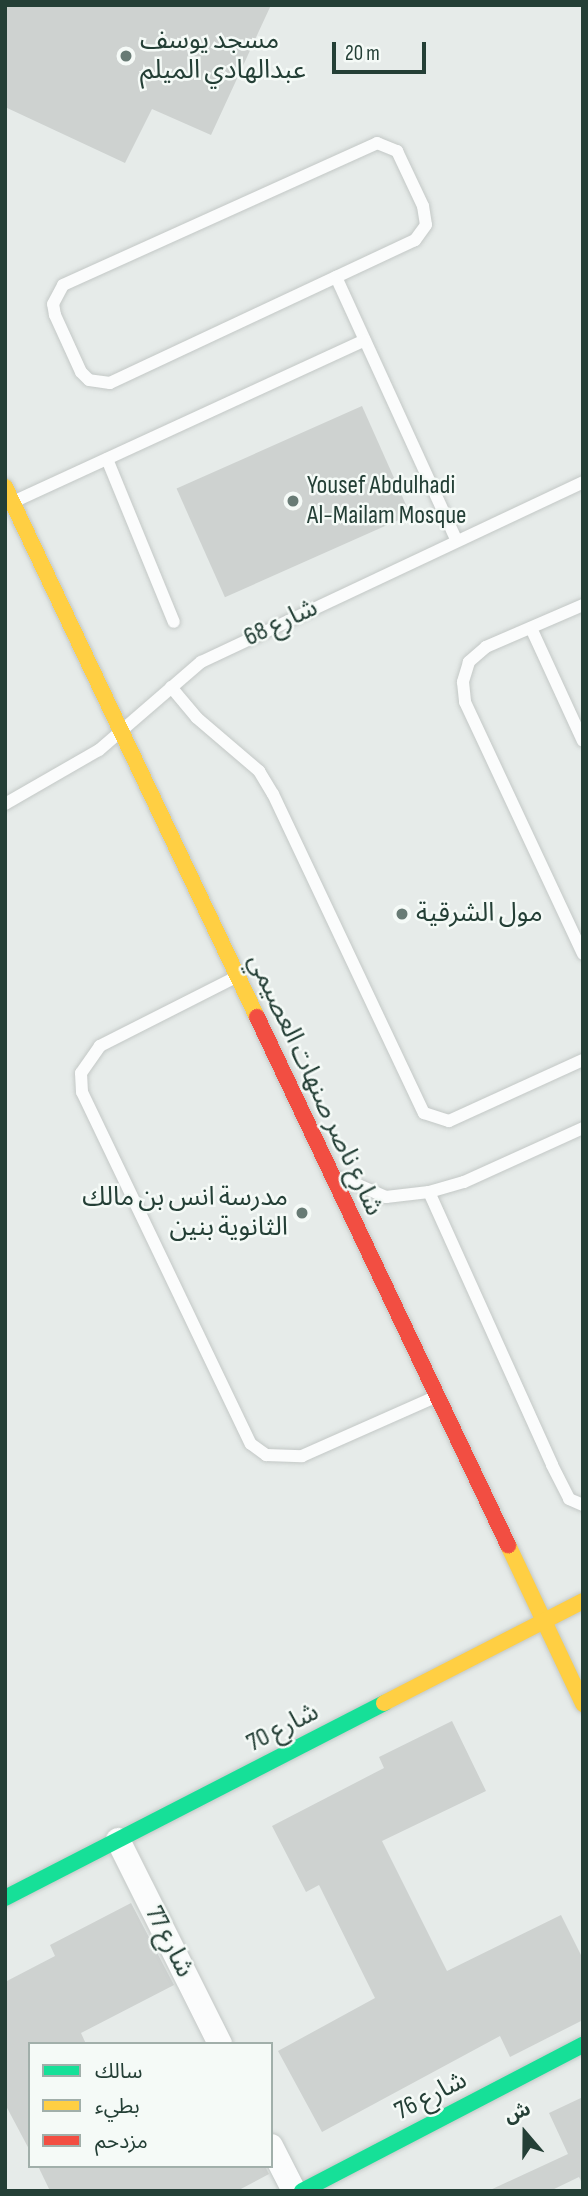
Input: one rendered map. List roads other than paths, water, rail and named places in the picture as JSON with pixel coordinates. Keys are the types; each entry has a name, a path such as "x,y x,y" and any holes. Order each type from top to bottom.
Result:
{"street":[{"name":"شارع ناصر صنهات العصيمي","path":"5,487 542,1623 583,1704"},
{"name":"شارع 70","path":"5,1898 583,1601"},
{"name":"شارع 77","path":"118,1840 219,2042"},
{"name":"شارع 76","path":"302,2191 583,2045"},
{"path":"273,2150 294,2191"}],"lane":[{"path":"388,145 404,160 426,225 415,240 336,277 110,383 89,380 81,372 53,303 63,285 73,279 366,146 388,145"},
{"path":"336,277 457,541"},
{"path":"13,502 365,340"},
{"path":"107,459 174,622"},
{"name":"شارع 68","path":"5,804 69,770 201,662 583,482"},
{"path":"583,605 486,647 469,662 463,682 465,702 583,954"},
{"path":"531,628 583,741"},
{"path":"171,687 197,718 259,771 273,793 424,1113 449,1121 583,1060"},
{"path":"237,977 100,1046 81,1073 82,1092 251,1444 266,1455 302,1456 435,1397"},
{"path":"324,1161 348,1183 386,1197 429,1192 464,1181 583,1128"},
{"path":"429,1192 552,1465 569,1499 583,1505"}],"place":[{"name":"مسجد يوسف عبدالهادي الميلم","path":"126,56"},
{"name":"Yousef Abdulhadi Al-Mailam Mosque","path":"293,501"},
{"name":"مول الشرقية","path":"402,914"},
{"name":"مدرسة انس بن مالك الثانوية بنين","path":"302,1213"}]}
